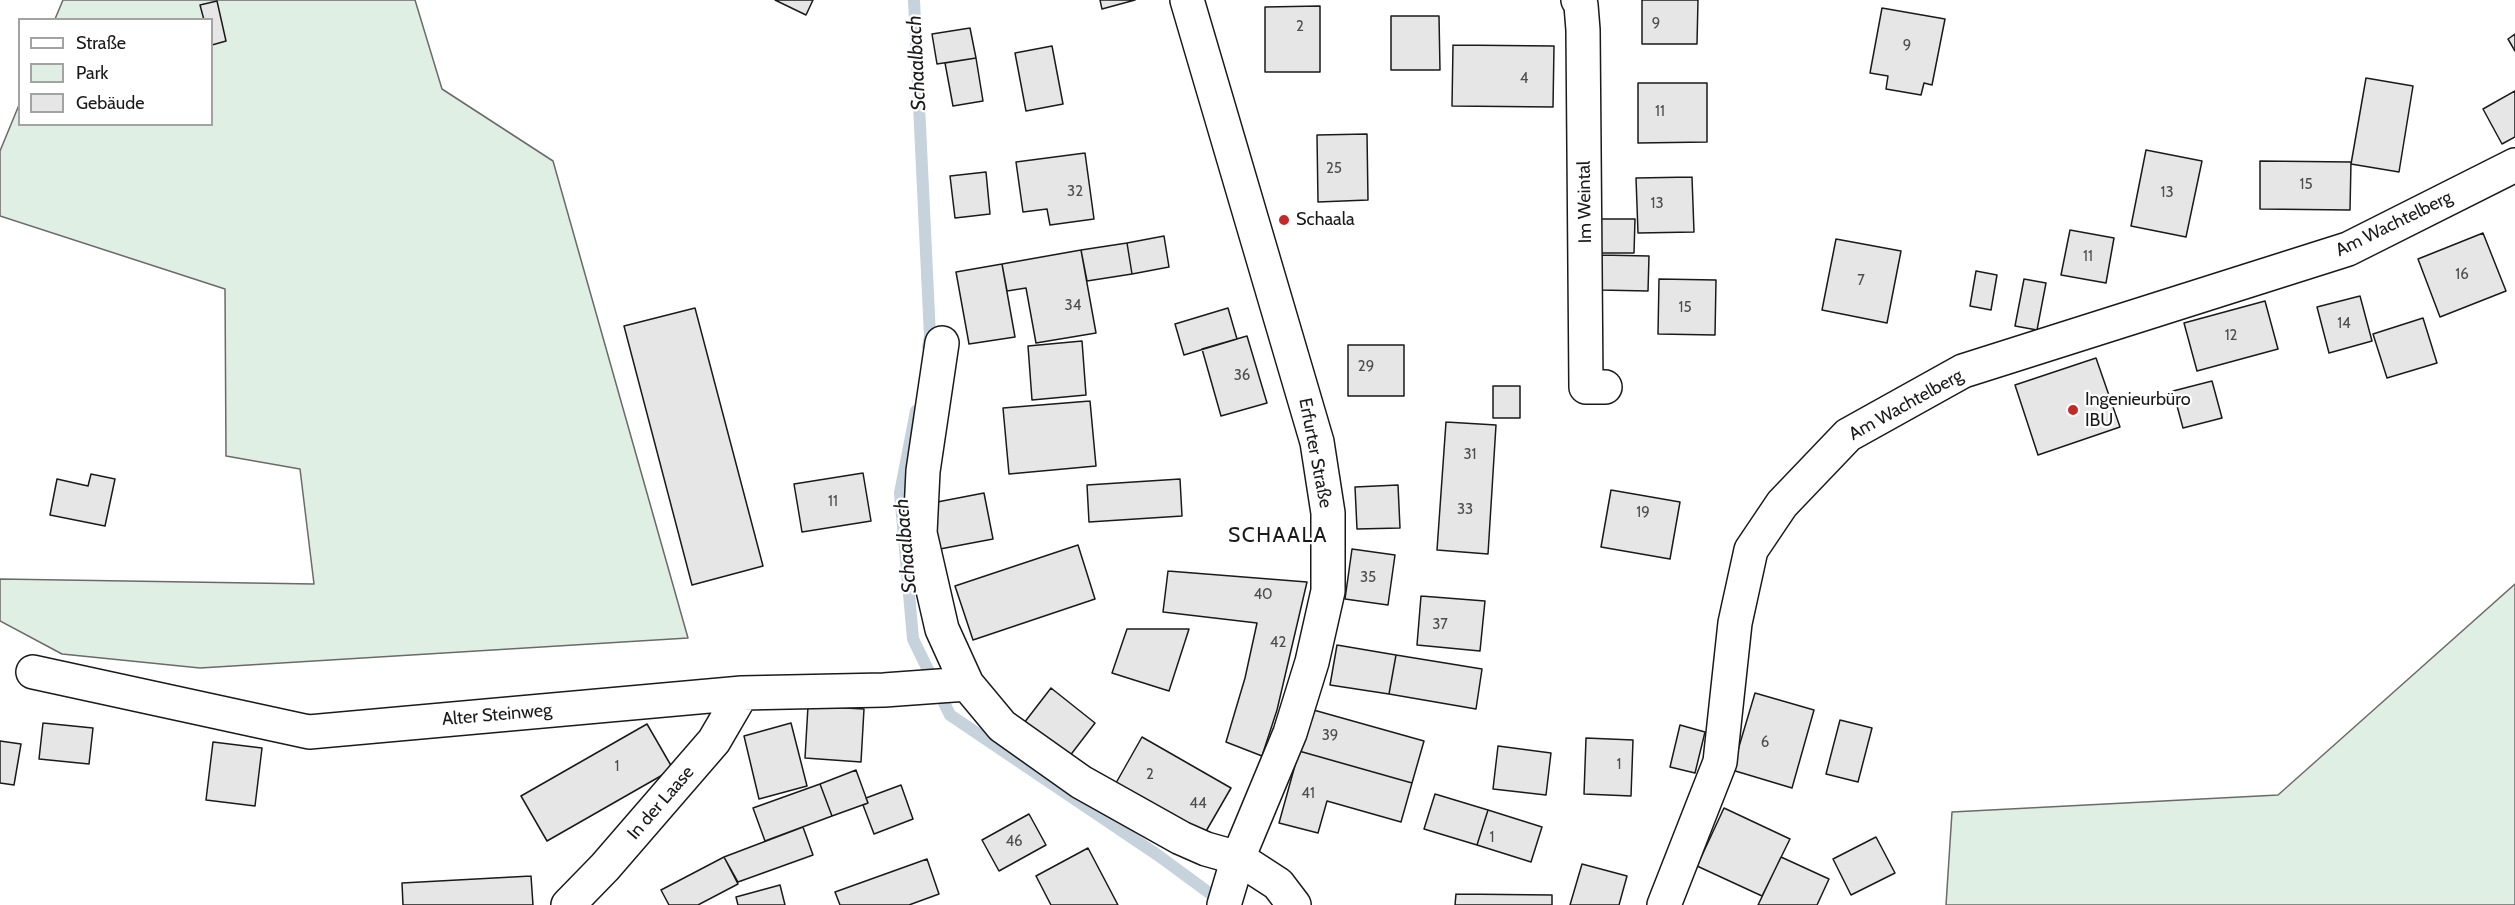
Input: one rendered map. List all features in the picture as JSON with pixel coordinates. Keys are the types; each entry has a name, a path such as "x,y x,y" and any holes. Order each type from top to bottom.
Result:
{"street":[{"name":"Erfurter Straße","path":"1187,0 1314,431 1328,513 1328,591 1312,662 1290,733 1231,884"},
{"name":"Im Weintal","path":"1578,0 1581,6 1583,30 1586,387 1605,387"},
{"name":"Am Wachtelberg","path":"1664,905 1720,762 1735,623 1751,550 1782,504 1848,435 1963,371 2348,249 2515,165"},
{"path":"942,343 923,471 920,533 942,629 959,685 1002,726 1081,782 1181,838 1206,849 1231,884 1278,884 1294,905"},
{"name":"Alter Steinweg","path":"33,672 309,732 742,693 902,690 959,685"},
{"name":"In der Laase","path":"568,905 605,867 714,741 742,693"}],"green space":[{"path":"63,0 415,0 442,89 553,161 688,638 200,668 62,654 0,621 0,579 314,584 300,469 226,456 225,289 0,216 0,151 18,107 18,126 213,126 213,18 55,18"},
{"path":"2515,584 2515,905 1946,905 1952,812 2278,795"}],"building":[{"path":"775,0 813,0 806,15"},
{"path":"1100,0 1135,0 1102,9"},
{"path":"1642,0 1698,0 1697,44 1642,44"},
{"path":"217,1 226,41 213,45 213,18 203,18 200,5"},
{"path":"1320,6 1320,72 1265,72 1265,7"},
{"path":"1882,8 1945,19 1932,85 1924,83 1921,95 1886,89 1888,76 1870,73"},
{"path":"1391,16 1439,16 1440,70 1391,70"},
{"path":"970,28 976,58 937,64 932,34"},
{"path":"2515,34 2515,51 2508,39"},
{"path":"1453,45 1554,46 1553,107 1452,106"},
{"path":"1052,46 1063,104 1026,111 1015,53"},
{"path":"976,58 983,101 953,106 945,63"},
{"path":"2366,78 2413,86 2399,172 2351,164"},
{"path":"1638,83 1707,83 1707,142 1638,143"},
{"path":"2515,91 2515,137 2502,144 2483,109"},
{"path":"1367,134 1368,200 1318,202 1317,135"},
{"path":"2146,150 2202,161 2186,237 2131,226"},
{"path":"1085,153 1094,219 1050,225 1047,209 1023,212 1016,162"},
{"path":"2260,161 2351,162 2350,210 2260,209"},
{"path":"986,172 990,214 955,218 950,176"},
{"path":"1692,177 1694,232 1638,233 1636,178"},
{"path":"1600,219 1635,219 1634,253 1600,253"},
{"path":"2070,230 2114,238 2106,283 2061,275"},
{"path":"2483,233 2506,291 2440,317 2418,259"},
{"path":"1164,236 1169,267 1132,274 1127,243"},
{"path":"1836,239 1901,251 1887,323 1822,310"},
{"path":"1127,243 1132,274 1087,281 1081,250"},
{"path":"1081,250 1096,333 1036,343 1026,288 1007,291 1002,264"},
{"path":"1600,255 1649,256 1648,291 1599,290"},
{"path":"1002,264 1015,337 969,344 956,272"},
{"path":"1976,271 1997,275 1991,310 1970,306"},
{"path":"1659,279 1716,280 1715,335 1658,334"},
{"path":"2024,279 2046,283 2037,330 2015,326"},
{"path":"2360,296 2372,341 2329,353 2317,307"},
{"path":"2265,301 2278,349 2197,371 2184,323"},
{"path":"695,308 763,566 692,585 624,326"},
{"path":"1228,308 1237,339 1184,355 1175,324"},
{"path":"2423,318 2437,363 2387,378 2373,334"},
{"path":"1247,336 1267,403 1221,416 1202,349"},
{"path":"1082,341 1086,395 1032,400 1028,346"},
{"path":"1348,345 1404,345 1404,396 1348,396"},
{"path":"2096,358 2120,427 2038,455 2015,385"},
{"path":"2212,381 2222,418 2183,428 2173,391"},
{"path":"1493,386 1520,386 1520,418 1493,418"},
{"path":"1090,401 1096,466 1009,474 1003,408"},
{"path":"1446,422 1496,425 1488,554 1437,550"},
{"path":"863,473 871,521 802,532 794,484"},
{"path":"91,474 115,479 105,526 50,515 57,479 88,486"},
{"path":"1180,479 1182,516 1089,522 1087,485"},
{"path":"1398,485 1400,528 1357,529 1355,487"},
{"path":"1611,490 1680,502 1670,559 1601,547"},
{"path":"984,493 993,539 940,549 932,503"},
{"path":"1078,545 1095,599 973,640 955,586"},
{"path":"1352,549 1395,555 1388,605 1345,599"},
{"path":"1168,571 1307,582 1277,710 1262,756 1226,742 1245,678 1257,623 1163,612"},
{"path":"1421,596 1485,601 1480,651 1417,645"},
{"path":"1127,629 1189,629 1169,691 1112,673"},
{"path":"1337,645 1396,655 1389,694 1330,685"},
{"path":"1396,655 1482,669 1476,709 1389,694"},
{"path":"1051,688 1095,723 1069,757 1024,723"},
{"path":"1755,693 1814,710 1792,788 1732,770"},
{"path":"808,706 864,709 861,762 805,758"},
{"path":"1310,709 1424,741 1412,783 1299,751"},
{"path":"1840,720 1872,728 1858,782 1826,774"},
{"path":"43,723 93,728 89,764 39,759"},
{"path":"791,723 807,786 759,799 744,736"},
{"path":"647,724 673,769 547,841 521,796"},
{"path":"1680,725 1705,732 1695,773 1670,767"},
{"path":"1142,737 1231,788 1205,833 1116,783"},
{"path":"1586,738 1633,740 1631,796 1584,794"},
{"path":"0,741 21,744 14,785 0,783"},
{"path":"213,742 262,748 255,806 206,800"},
{"path":"1498,746 1551,753 1546,795 1493,789"},
{"path":"1299,751 1412,783 1401,822 1327,801 1318,833 1279,823"},
{"path":"856,770 868,803 832,816 820,784"},
{"path":"820,784 832,816 765,841 753,808"},
{"path":"901,785 913,819 874,834 863,805 868,803 866,798"},
{"path":"1435,794 1488,810 1477,845 1424,829"},
{"path":"1724,808 1790,839 1762,896 1697,866"},
{"path":"1488,810 1542,827 1531,862 1477,845"},
{"path":"1029,814 1046,845 999,871 982,840"},
{"path":"803,827 813,855 738,882 724,857"},
{"path":"1876,837 1895,873 1851,895 1833,859"},
{"path":"1088,848 1118,905 1051,905 1036,876"},
{"path":"724,857 738,884 698,905 669,905 661,890"},
{"path":"1781,857 1829,879 1817,905 1758,905"},
{"path":"927,859 939,894 909,905 840,905 835,892"},
{"path":"1582,864 1627,876 1619,905 1570,905"},
{"path":"531,876 533,905 403,905 402,883"},
{"path":"780,885 785,905 738,905 736,897"},
{"path":"1456,894 1552,895 1552,905 1455,905"}],"waterway":[{"name":"Schaalbach","path":"914,0 930,336 928,347"},
{"name":"Schaalbach","path":"916,411 900,493 913,639 950,715 1159,856 1223,903"}],"place":[{"name":"Schaala","path":"1284,220"},
{"name":"Ingenieurbüro IBU","path":"2073,410"}],"district":[{"name":"SCHAALA","path":"1278,536"}]}
